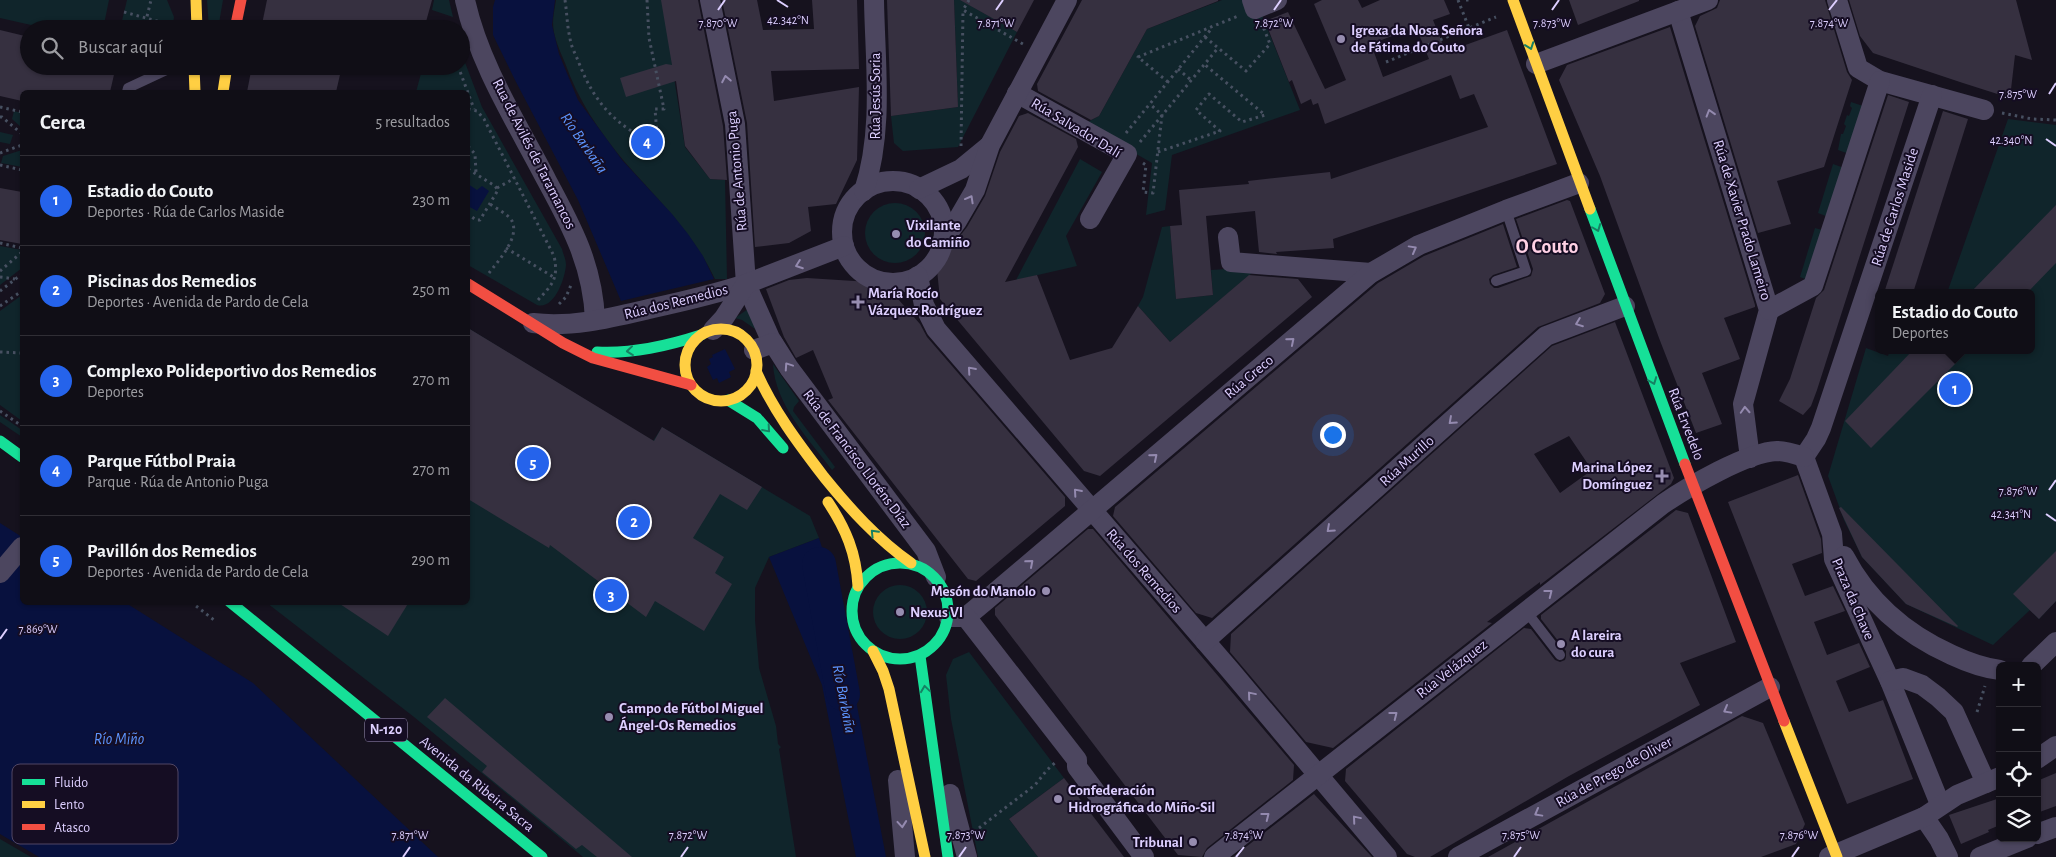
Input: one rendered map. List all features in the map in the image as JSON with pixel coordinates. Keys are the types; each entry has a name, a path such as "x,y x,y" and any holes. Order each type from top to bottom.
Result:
{"main road":[{"path":"196,0 198,20"},
{"path":"237,20 241,0"},
{"name":"Rúa Ervedelo","path":"1514,4 1625,306 1834,856"},
{"path":"194,75 195,90"},
{"path":"223,90 225,75"},
{"path":"470,285 563,343 593,358 691,385"},
{"path":"563,343 589,351 606,353 657,348 707,332 726,329 737,333 747,340 754,350 757,361 753,381 747,390 728,400 708,398 698,393 686,375 687,353 692,343 707,332"},
{"path":"756,371 764,392 788,433 850,508 890,550 911,563 924,568 936,577 944,589 948,603 957,617 934,647 920,656 896,660 884,657 874,651 859,635 852,615 853,600 858,586 858,568 852,543 845,527 818,489"},
{"path":"728,400 757,418 788,454"},
{"path":"0,441 20,456"},
{"path":"858,586 868,574 881,566 896,562 911,563"},
{"name":"Avenida da Ribeira Sacra","path":"234,605 542,857"},
{"path":"874,651 883,671 897,723 925,857"},
{"path":"920,656 948,857"}],"street":[{"name":"Rua de Avilés de Taramancos","path":"466,0 472,29 504,100 574,231 590,277 598,316"},
{"name":"Rúa de Antonio Puga","path":"710,0 735,124 746,284"},
{"name":"Rúa Jesús Soria","path":"864,190 872,167 877,134 874,0"},
{"name":"Rúa Salvador Dalí","path":"943,240 958,221 974,190 990,145 1067,0"},
{"path":"1254,4 1277,0"},
{"path":"1536,64 1708,0"},
{"path":"1837,0 1858,68 1880,81 1984,110"},
{"name":"Rúa de Xavier Prado Lameiro","path":"1678,11 1770,310 1743,404 1750,458"},
{"path":"1770,310 1813,286 1880,81"},
{"name":"Rúa Salvador Dalí","path":"1017,93 1124,152 1090,219"},
{"name":"Rúa de Carlos Maside","path":"1804,457 1821,428 1932,95"},
{"name":"Rúa Salvador Dalí","path":"919,189 961,169 990,145"},
{"path":"892,181 906,183 919,189 933,201 939,210 943,224 943,240 939,254 930,267 918,276 904,282 889,283 874,280 861,272 851,260 844,246 842,231 845,215 852,201 864,190 878,184 892,181"},
{"name":"Rúa Greco","path":"957,617 1092,510 1371,274 1419,245 1579,183"},
{"path":"1228,237 1231,262 1371,274"},
{"name":"Rúa dos Remedios","path":"531,323 548,325 718,293 844,246"},
{"name":"Rúa dos Remedios","path":"918,276 924,304 936,329 1319,774 1387,857"},
{"name":"Rúa dos Remedios","path":"707,332 724,318 746,284"},
{"name":"Rúa de Francisco Lloréns Díaz","path":"746,284 773,342 789,368 926,551 936,577"},
{"name":"Rúa Murillo","path":"1205,641 1546,336 1625,306"},
{"path":"754,350 773,342"},
{"path":"1692,484 1762,453 1779,451 1804,457"},
{"name":"Praza da Chave","path":"1804,457 1832,534 1834,559 1890,681 1940,804"},
{"name":"Rúa Velázquez","path":"1214,857 1662,504 1692,484"},
{"path":"1832,534 1847,562 1865,588 1897,622 1923,640 1944,651 1995,670"},
{"path":"0,573 20,549"},
{"path":"957,617 1077,760 1077,767 1144,857"},
{"path":"2034,662 2056,642"},
{"path":"1834,856 1924,817 1940,804 1993,780 1954,712 1922,685 1903,678 1890,681"},
{"name":"Rúa de Prego de Oliver","path":"1458,857 1770,687"},
{"path":"928,712 968,857"},
{"path":"897,723 897,768 905,857"},
{"path":"2041,756 2056,746"},
{"path":"1924,817 1948,857"},
{"path":"2041,833 2056,827"},
{"path":"1980,857 2017,842"}],"lane":[{"path":"190,0 198,15"},
{"path":"128,90 128,88 156,75"},
{"path":"1496,280 1526,271 1506,210"},
{"path":"1526,611 1560,655"}],"path":[{"path":"147,18 151,0"},
{"path":"565,0 570,39 586,81 596,99 615,121 658,147 655,109 664,109 649,38 647,0"},
{"path":"961,149 963,10 969,0"},
{"path":"1458,0 1469,28"},
{"path":"1168,82 1138,57 1213,26 1254,4 1270,44 1246,71 1204,37"},
{"path":"1386,62 1469,28 1514,4"},
{"path":"963,10 1038,54"},
{"path":"124,12 155,20"},
{"path":"1124,152 1150,104 1213,26"},
{"path":"1124,152 1162,115 1218,48"},
{"path":"1158,152 1220,131 1196,110 1209,94 1242,122 1265,115 1204,64"},
{"path":"1178,69 1191,80"},
{"path":"461,75 467,90"},
{"path":"470,97 475,110 484,118 554,256 557,270 555,278 536,303"},
{"path":"1150,104 1162,115"},
{"path":"20,112 2,107 1,117 20,132"},
{"path":"470,109 475,110"},
{"path":"1984,110 2032,119 2056,120"},
{"path":"1124,152 1146,165 1143,192 1153,193 1162,115"},
{"path":"0,153 20,147"},
{"path":"470,148 475,154 476,174"},
{"path":"0,165 20,170"},
{"path":"470,170 498,188"},
{"path":"470,216 476,220 480,220 498,192 498,188 515,178"},
{"path":"488,275 512,239 514,230 508,216 490,204"},
{"path":"0,243 20,248"},
{"path":"506,248 555,278"},
{"path":"0,271 20,254"},
{"path":"0,291 20,276"},
{"path":"0,277 16,280"},
{"path":"0,306 20,292"},
{"path":"0,352 20,353"},
{"path":"0,411 20,425"},
{"path":"1977,712 1995,670"},
{"path":"978,829 1036,786 1046,770 1057,761"}],"shaded area":[{"path":"0,0 109,0 105,20 20,20 20,22 0,18"},
{"path":"127,0 167,0 174,17 174,20 122,20"},
{"path":"207,0 223,0 220,20 208,20"},
{"path":"434,0 449,0 453,17 432,10"},
{"path":"556,0 669,0 672,65 685,147 710,179 725,180 727,279 715,279 685,231 624,161 590,115 570,77 555,38 553,23"},
{"path":"954,0 977,0 973,7 1017,32 958,147 903,151 894,143 891,116 958,107"},
{"path":"1222,0 1256,0 1300,110 1172,155 1165,210 1146,215 1152,163 1084,124 1099,116 1147,29"},
{"path":"421,75 470,75 482,107 562,249 566,261 563,278 561,285 549,303 537,305 470,266 470,90 417,90"},
{"path":"1851,102 1869,108 1852,155 1838,150 1841,134 1843,134 1846,126 1844,124 1847,115 1849,116 1852,108 1850,106"},
{"path":"14,111 20,112 20,126 12,119"},
{"path":"2008,119 2056,125 2056,601 2039,619 2030,610 1993,645 1906,604 1862,557 1844,520 1828,476 1866,348 1875,351 1875,354 1888,356 1889,354 2035,354 2035,289 1948,289"},
{"path":"0,132 13,135 10,144 0,142"},
{"path":"20,151 20,167 1,163 3,156"},
{"path":"1080,159 1102,172 1066,236 1077,266 1016,280"},
{"path":"1833,164 1847,169 1831,218 1818,213"},
{"path":"895,203 912,208 920,216 925,233 920,250 912,258 895,263 878,258 870,250 865,233 870,216 878,208"},
{"path":"1170,226 1176,299 1213,295 1211,270 1259,267 1170,342 1138,306 1143,297 1162,227"},
{"path":"1815,228 1826,231 1810,281 1800,277"},
{"path":"0,246 20,250 20,270 0,285"},
{"path":"20,296 20,420 0,405 0,311"},
{"path":"748,309 758,331 742,320 735,318"},
{"path":"470,329 653,441 662,427 810,516 819,538 769,557 755,588 755,620 759,668 776,726 778,744 781,747 779,749 796,857 583,857 414,717 270,605 470,605"},
{"path":"773,364 799,401 793,411 835,467 832,470 786,407 775,379"},
{"path":"0,415 20,429 20,436 0,422"},
{"path":"900,585 910,587 919,593 925,602 927,612 925,622 919,631 910,637 900,639 890,637 881,631 875,622 873,612 875,602 881,593 890,587"},
{"path":"969,652 1064,778 1009,819 1038,857 978,857 951,719 946,675 953,659"},
{"path":"0,839 31,857 0,857"}],"water":[{"path":"495,0 555,0 552,25 559,54 578,100 622,160 688,234 703,256 714,279 621,301 578,200 493,35 493,7"},
{"path":"470,185 477,190 482,186 489,191 477,211 470,207"},
{"path":"725,349 735,369 729,372 731,377 719,383 717,378 713,380 707,367 711,364 709,359 713,357 712,355"},
{"name":"Río Miño","path":"0,523 20,536 20,605 129,605 253,683 438,857 39,857 17,844 178,844 178,764 12,764 12,841 0,834"},
{"path":"819,538 836,592 833,601 827,608 834,648 848,659 886,857 856,857 822,685 769,557"}],"building":[{"path":"267,0 432,0 426,20 263,20"},
{"path":"661,0 698,0 723,126 727,180 710,179 685,146 676,81 626,97 620,78 666,64 672,65"},
{"path":"722,0 757,0 763,30 814,29 812,0 857,0 859,69 771,71 774,101 859,87 857,160 836,204 808,207 811,231 789,243 755,247 747,123"},
{"path":"887,0 954,0 958,107 891,116"},
{"path":"960,0 1034,0 1017,32"},
{"path":"1082,0 1218,1 1147,29 1099,116 1091,120 1038,91 1037,84"},
{"path":"1322,0 1358,0 1362,8 1380,0 1444,0 1450,14 1433,20 1446,52 1507,30 1557,164 1333,239 1334,248 1276,252 1277,254 1259,252 1255,211 1206,216 1213,295 1176,299 1170,226 1182,225 1179,190 1249,184 1248,181 1330,172 1331,179 1488,127 1474,94 1460,99 1451,75 1325,124 1318,103 1313,105 1311,99 1301,104 1292,80 1289,82 1265,21 1288,12 1325,89 1346,80 1314,4","holes":["1416,27 1429,59 1383,77 1371,44"]},
{"path":"1569,0 1639,0 1639,1 1578,25"},
{"path":"1720,0 1825,0 1847,72 1852,80 1824,167 1777,181 1791,224 1758,233 1695,26 1700,16 1717,8"},
{"path":"1849,0 2016,0 2032,60 2015,55 2010,98 1963,83 1873,53 1860,36"},
{"path":"1670,27 1755,305 1755,307 1724,318 1740,359 1702,373 1722,424 1696,433 1600,176 1559,80 1567,65"},
{"path":"0,30 20,35 20,75 114,75 110,90 20,90 20,101 0,96"},
{"path":"250,75 340,75 336,90 247,90"},
{"path":"1888,95 1909,102 1817,390 1811,406 1803,415 1779,401 1790,379 1816,298 1824,290"},
{"path":"1943,111 1968,119 1914,289 1885,289"},
{"path":"1028,113 1076,139 1078,147 1005,282 1037,275 1070,360 1112,348 1138,306 1170,342 1249,275 1298,279 1312,297 1100,476 1084,471 940,299 937,270 948,251 967,227 985,196 1000,152 1019,116"},
{"path":"0,188 20,192 20,244 0,240"},
{"path":"1567,200 1570,201 1605,294 1600,303 1538,327 1212,618 1196,613 1113,516 1115,507 1378,283 1424,256 1503,224 1517,267 1493,275 1489,279 1490,284 1494,288 1498,288 1531,276 1533,269 1516,219"},
{"path":"2056,205 2056,263 2031,289 1974,289"},
{"path":"807,278 870,282 898,299 920,324 927,337 1065,497 1065,506 976,581 968,579 828,400 833,398 813,350 796,358 784,337 766,289 789,280"},
{"path":"1615,322 1674,478 1671,484 1540,585 1540,582 1487,622 1492,623 1333,748 1306,742 1230,652 1231,634 1552,346","holes":["1569,436 1592,470 1560,493 1534,454"]},
{"path":"470,329 654,441 662,427 762,487 747,510 720,494 693,538 724,557 715,573 732,584 704,631 655,601 646,617 550,545 549,548 470,500"},
{"path":"1909,354 1965,354 1871,448 1845,421"},
{"path":"1798,475 1821,539 1822,553 1792,564 1805,596 1833,586 1845,611 1814,622 1827,655 1859,643 1870,667 1836,681 1849,712 1883,700 1913,779 1847,804 1728,502"},
{"path":"1841,507 1957,627 1906,604 1862,557 1839,508"},
{"path":"1676,510 1688,513 1736,642 1680,663 1700,705 1569,776 1430,857 1415,857 1407,854 1345,781 1346,769 1524,628 1531,629 1555,660 1560,662 1565,660 1566,651 1541,619 1541,615"},
{"path":"1088,529 1093,529 1294,765 1293,780 1207,848 1202,857 1178,855 995,615 995,608"},
{"path":"2056,551 2056,601 2039,619 2013,594"},
{"path":"342,605 407,605 388,636"},
{"path":"445,698 632,857 597,857 582,845 576,849 482,772 487,766 427,717"},
{"path":"1742,716 1763,723 1805,824 1796,844 1761,857 1488,857"},
{"path":"2056,773 2056,806 2041,812 2041,797 2041,779"},
{"name":"Confederación Hidrográfica do Miño-Sil","path":"1064,778 1124,857 1038,857 1009,819"},
{"path":"1314,794 1372,857 1233,857"},
{"path":"1996,799 1996,827 1988,830 1989,832 1961,844 1949,815"}],"waterway":[{"name":"Río Barbaña","path":"819,564 843,694"}],"traffic: fast":[{"path":"1590,209 1685,464"},
{"path":"597,352 624,352 650,348 701,335"},
{"path":"728,400 757,418 783,448"},
{"path":"0,441 20,456"},
{"path":"891,563 909,563 927,571 940,584 948,602 948,611 945,630 927,651 909,659 891,659 873,651 860,638 852,620 852,602 860,584 873,571 891,563"},
{"path":"234,605 542,857"},
{"path":"920,656 948,857"}],"traffic: slow":[{"path":"196,0 197,20"},
{"path":"1513,0 1590,209"},
{"path":"194,75 195,90"},
{"path":"223,90 226,75"},
{"path":"721,329 741,335 751,345 757,365 751,385 741,395 721,401 701,395 691,385 685,365 691,345 701,335 721,329"},
{"path":"756,371 778,413 824,477 864,523 911,563"},
{"path":"828,502 849,542 855,563 858,586"},
{"path":"873,651 889,689 925,857"},
{"path":"1784,721 1837,857"}],"traffic: jam":[{"path":"237,20 241,0"},
{"path":"470,285 563,343 593,358 691,385"},
{"path":"1685,464 1784,721"}],"place":[{"name":"Igrexa da Nosa Señora de Fátima do Couto","path":"1341,39"},
{"name":"Parque Fútbol Praia","path":"647,142"},
{"name":"Vixilante do Camiño","path":"896,234"},
{"name":"María Rocío Vázquez Rodríguez","path":"858,302"},
{"name":"Estadio do Couto","path":"1955,389"},
{"name":"Pavillón dos Remedios","path":"533,463"},
{"name":"Marina López Domínguez","path":"1662,476"},
{"name":"Piscinas dos Remedios","path":"634,522"},
{"name":"Mesón do Manolo","path":"1046,591"},
{"name":"Complexo Polideportivo dos Remedios","path":"611,595"},
{"name":"Nexus VI","path":"900,612"},
{"name":"A lareira do cura","path":"1561,644"},
{"name":"Campo de Fútbol Miguel Ángel-Os Remedios","path":"609,717"},
{"name":"Confederación Hidrográfica do Miño-Sil","path":"1058,799"},
{"name":"Tribunal","path":"1193,842"}],"district":[{"name":"O Couto","path":"1547,247"}]}
